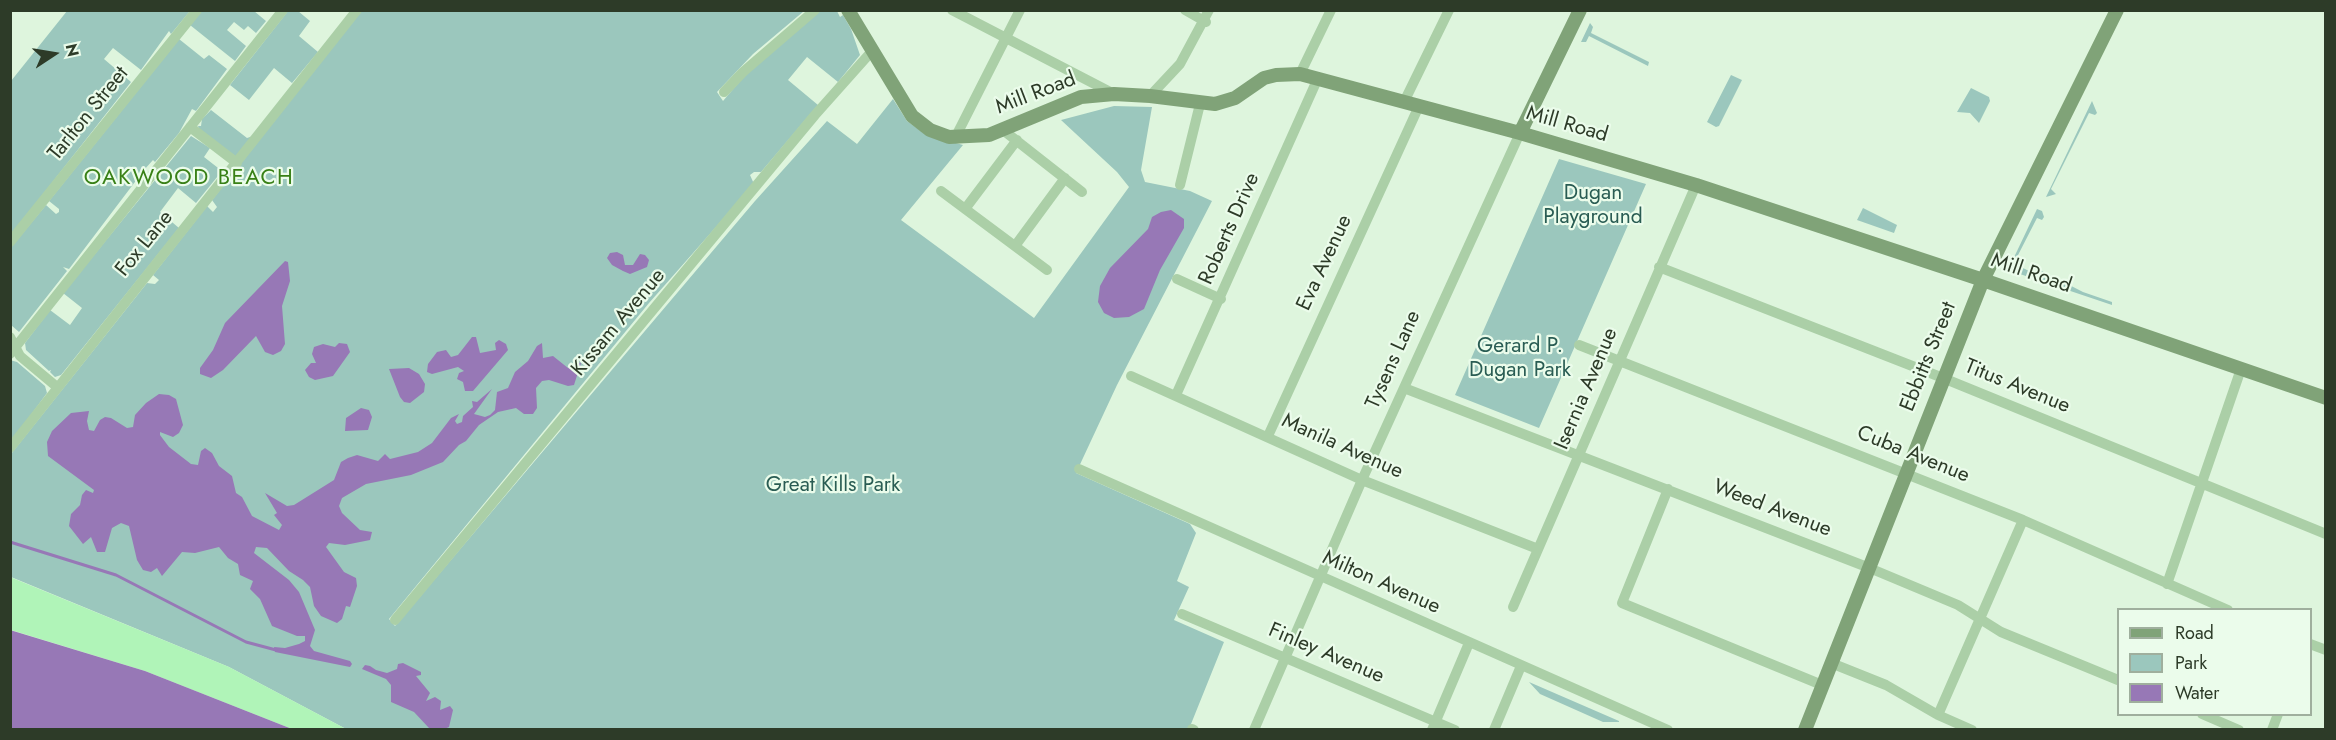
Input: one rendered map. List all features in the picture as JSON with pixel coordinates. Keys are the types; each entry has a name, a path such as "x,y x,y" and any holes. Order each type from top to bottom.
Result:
{"street":[{"name":"Tarlton Street","path":"10,242 197,10"},
{"path":"57,387 20,356 12,346 283,10"},
{"name":"Fox Lane","path":"10,448 357,10"},
{"path":"724,92 743,72 815,10"},
{"name":"Mill Road","path":"848,10 912,116 939,134 955,138 975,137 1003,130 1081,98 1114,94 1150,96 1200,104 1226,102 1264,78 1289,73 1300,74 1520,133 1696,185 1983,280 2325,398"},
{"path":"952,10 1114,94"},
{"path":"955,138 1020,10"},
{"path":"1185,10 1206,22"},
{"path":"1150,96 1180,64 1206,22 1209,10"},
{"path":"1300,74 1330,10"},
{"path":"1404,102 1449,10"},
{"name":"Tysens Lane","path":"1254,729 1362,480 1520,133 1580,10"},
{"name":"Ebbitts Street","path":"1805,729 1983,280 2117,10"},
{"name":"Kissam Avenue","path":"395,620 815,115 872,51"},
{"name":"Roberts Drive","path":"1176,395 1221,299 1318,78"},
{"path":"1180,185 1200,104"},
{"name":"Eva Avenue","path":"1268,436 1419,106"},
{"path":"190,127 237,163"},
{"path":"1003,130 1082,192"},
{"path":"965,209 1017,140"},
{"path":"1015,246 1065,178"},
{"name":"Isernia Avenue","path":"1513,607 1696,185"},
{"path":"940,191 1047,270"},
{"name":"Titus Avenue","path":"1659,267 1943,378 2325,534"},
{"path":"1177,279 1221,299"},
{"name":"Cuba Avenue","path":"1579,345 1906,472 2226,608"},
{"path":"2167,584 2241,369"},
{"name":"Manila Avenue","path":"1131,376 1362,480 1538,549"},
{"name":"Weed Avenue","path":"1404,388 1868,567 1958,605 2001,632 2117,680"},
{"name":"Milton Avenue","path":"1079,469 1320,578 1668,729"},
{"path":"1668,489 1622,603 1822,685"},
{"path":"1938,715 2023,520"},
{"name":"Finley Avenue","path":"1182,614 1434,725 1455,729"},
{"path":"1434,725 1469,643"},
{"path":"1832,663 1886,685 1938,715 1972,729"},
{"path":"1494,729 1521,666"},
{"path":"2207,716 2239,729"}],"green space":[{"path":"67,11 190,11 171,34 169,31 141,70 113,48 104,59 131,82 11,235 11,81"},
{"path":"201,11 254,11 266,21 256,33 248,26 244,30 234,22 227,30 246,46 235,61 190,25"},
{"path":"288,11 298,11 310,21 299,36 318,52 292,83 274,68 249,100 230,85"},
{"name":"Great Kills Park","path":"361,11 804,11 753,54 717,92 723,101 746,74 818,11 837,11 840,17 843,15 851,29 860,55 838,82 807,57 788,80 818,105 761,172 754,172 750,175 754,184 649,303 389,619 395,626 755,201 827,121 857,144 893,99 907,121 925,134 963,145 901,220 1034,318 1129,187 1117,172 1061,120 1114,106 1152,107 1141,170 1145,182 1190,191 1212,201 1117,385 1076,473 1190,524 1196,533 1177,581 1189,587 1174,620 1224,642 1189,729 346,729 229,667 11,577 11,454 147,283 155,284 159,280 153,275 207,206 213,212 217,207 212,200"},
{"path":"1590,23 1593,27 1591,33 1649,62 1648,66 1589,36 1586,42 1581,42"},
{"path":"179,39 204,59 209,55 227,69 196,111 192,109 179,133 155,162 153,160 144,170 69,269 63,267 67,271 19,332 11,325 11,247 46,205 56,214 59,212 59,209 49,201"},
{"path":"1731,75 1742,80 1719,126 1716,127 1707,122"},
{"path":"1971,88 1989,97 1990,101 1979,123 1970,113 1957,112"},
{"path":"2092,101 2097,113 2095,115 2089,113 2051,189 2056,194 2046,197"},
{"path":"211,110 247,138 253,136 236,157 200,131 198,126 201,126 202,119"},
{"path":"191,136 210,148 204,157 222,171 196,203 178,188 160,212 179,228 61,375 55,377 50,372 51,370 49,371 26,350 25,343 50,310 70,325 82,308 63,293"},
{"name":"Gerard P. Dugan Park","path":"1559,159 1646,184 1539,428 1455,395"},
{"path":"1863,208 1897,225 1894,233 1857,220"},
{"path":"2037,209 2042,211 2044,217 2042,220 2037,218 2017,257 2023,262 2021,267 2033,273 2038,269 2083,292 2112,302 2112,305 2008,270"},
{"path":"10,360 17,362 45,386 47,393 11,442"},
{"path":"1529,682 1619,722 1603,722 1540,694"}],"sand":[{"path":"10,577 229,667 346,729 292,729 145,671 11,630"}],"water":[{"path":"1171,210 1184,219 1184,228 1160,270 1144,309 1129,317 1114,318 1104,313 1098,302 1100,286 1110,268 1148,229 1152,217"},
{"path":"617,252 623,255 625,265 633,265 640,254 645,255 649,260 647,267 630,274 623,271 612,265 607,258 610,253"},
{"path":"285,261 288,262 290,281 282,306 285,344 281,351 273,355 265,352 256,336 223,370 211,378 200,374 200,368 213,350 225,323"},
{"path":"472,337 476,337 480,353 496,350 495,343 499,340 506,344 508,350 473,391 465,391 463,382 457,379 459,373 464,371 458,367 432,374 427,372 428,364 437,352 446,350 451,357 458,355"},
{"path":"339,343 347,344 350,352 333,376 315,380 309,377 305,370 311,363 316,363 312,354 314,347 323,344 335,347"},
{"path":"542,343 543,358 553,356 568,368 575,362 581,363 574,385 568,386 549,380 542,381 536,388 537,408 533,414 524,414 516,408 498,412 479,425 466,441 443,462 411,475 366,484 342,498 339,506 342,513 360,530 372,532 370,540 345,545 329,543 326,547 344,572 356,578 357,586 350,607 346,606 342,619 337,623 321,616 314,606 310,587 303,580 289,571 267,548 256,547 254,553 289,580 299,592 315,630 310,646 314,651 350,661 352,664 350,667 275,652 274,647 285,648 299,644 305,641 305,636 297,636 272,626 260,599 250,589 253,581 240,575 238,564 228,558 219,547 195,553 182,552 162,576 157,568 151,572 143,570 137,560 129,526 121,523 112,528 105,552 97,552 91,537 83,544 69,526 71,514 80,505 82,495 86,490 93,493 94,490 48,456 47,442 52,431 71,413 89,411 87,421 89,430 94,431 100,420 105,417 127,428 133,427 135,415 146,403 159,394 169,395 176,399 183,425 179,433 173,437 160,432 169,447 191,464 198,465 201,451 205,448 212,453 219,466 232,476 236,493 242,497 252,516 279,530 282,525 274,515 277,513 265,493 287,506 294,505 334,480 341,462 348,458 357,455 378,461 385,454 390,459 418,452 432,443 451,418 459,414 455,421 457,424 462,422 463,416 473,407 472,401 477,402 492,389 474,414 485,417 490,415 495,410 497,392 508,388 515,372 528,361 537,346"},
{"path":"409,368 419,374 425,384 424,392 410,403 404,402 400,397 389,369"},
{"path":"361,408 369,410 372,417 368,430 345,431 346,418"},
{"path":"10,630 145,671 292,729 11,729"},
{"path":"403,663 421,672 421,675 416,676 430,693 426,701 435,697 441,701 440,710 450,706 453,710 449,727 442,730 429,728 414,712 391,702 391,685 386,679 362,669 365,665 387,673 397,669 398,664"}],"waterway":[{"path":"10,542 116,575 246,642 276,650"}],"district":[{"name":"OAKWOOD BEACH","path":"189,179"}],"park label":[{"name":"Dugan Playground","path":"1593,206"}]}
